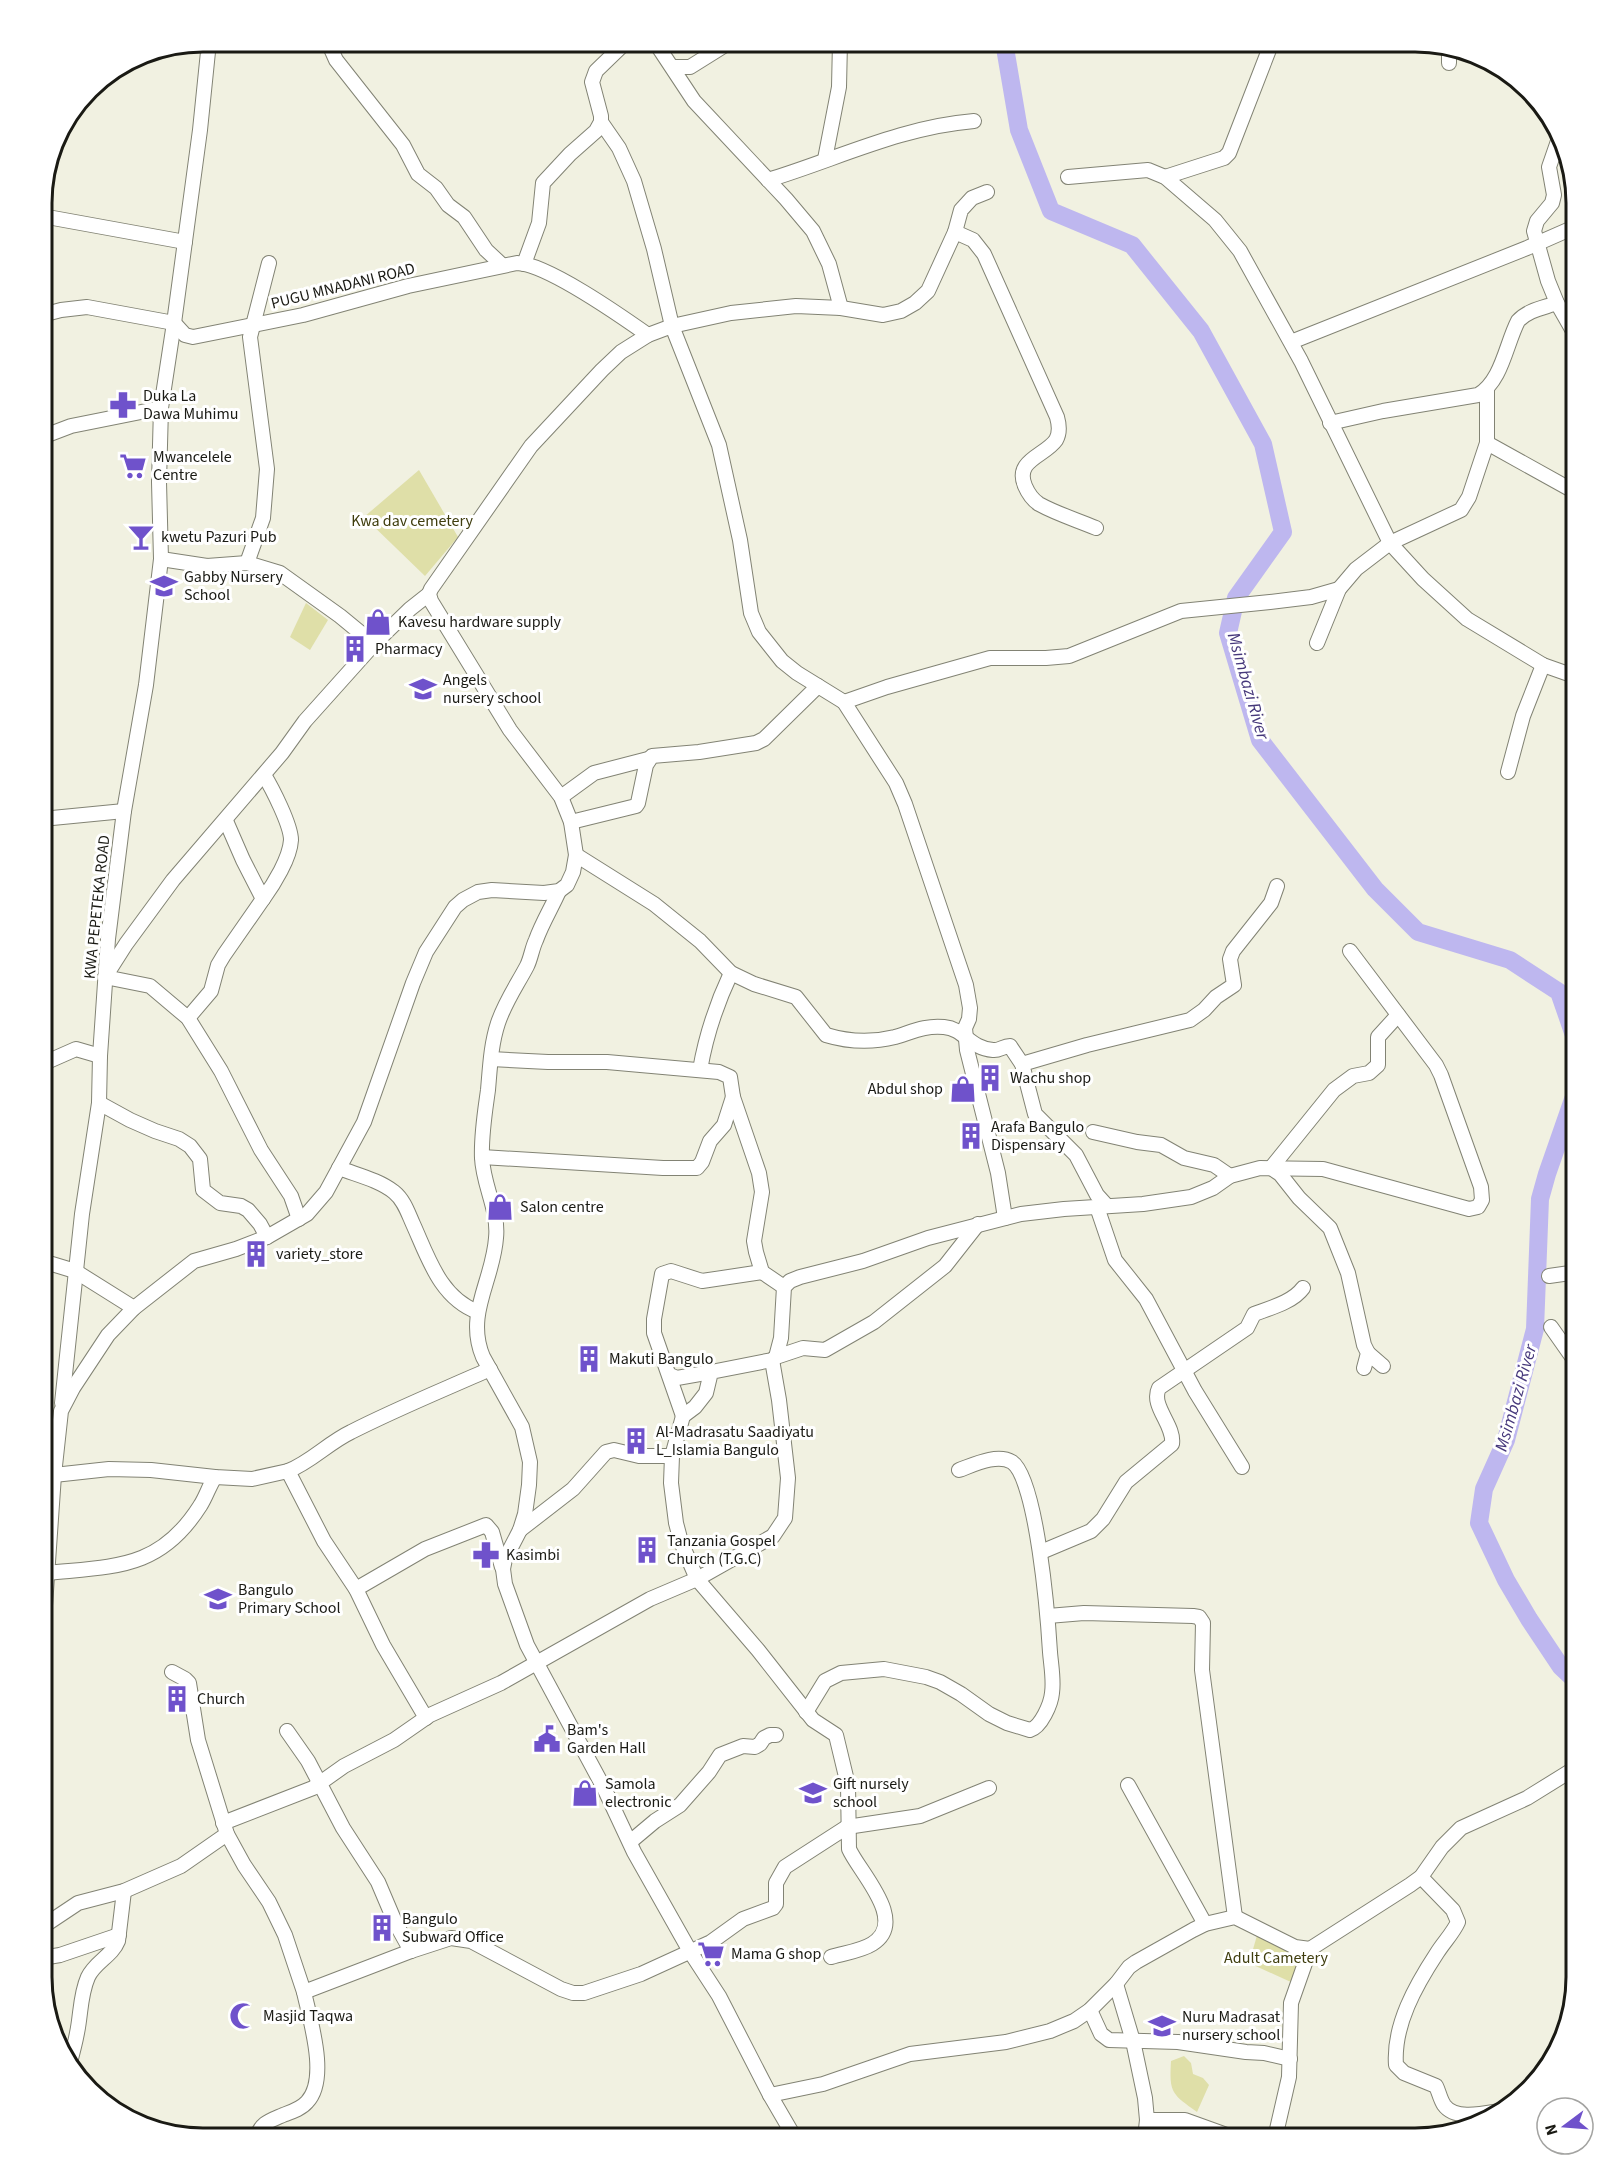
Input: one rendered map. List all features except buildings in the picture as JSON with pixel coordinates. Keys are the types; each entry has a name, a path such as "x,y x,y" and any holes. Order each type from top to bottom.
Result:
{"street":[{"name":"KWA PEPETEKA ROAD","path":"52,1483 75,1271 99,1103 105,977 124,811 146,685 161,559 159,482 161,408 185,242 208,52"},
{"path":"332,52 336,60 403,145 418,174 436,188 448,205 464,217 486,250 502,265"},
{"path":"524,264 538,223 543,183 596,131 601,122 592,84 599,68 615,52"},
{"path":"662,52 694,101 813,231 829,264 841,308"},
{"path":"673,67 690,67 713,52"},
{"path":"825,159 839,87 840,53"},
{"path":"1165,177 1224,158 1229,153 1268,53"},
{"path":"768,180 884,139 933,125 974,121"},
{"path":"601,122 619,148 634,181 654,249 672,326 719,445 740,540 754,622 782,661 844,702 896,783 905,804 966,985 970,1008 965,1037 971,1074 998,1173 1005,1218"},
{"path":"1555,149 1549,168 1554,195 1552,203 1535,225 1537,244 1557,303 1566,319"},
{"path":"1068,177 1148,170 1165,177 1215,219 1240,251 1290,342 1390,543 1467,619 1543,666 1566,673"},
{"path":"299,1219 291,1196 261,1150 221,1071 188,1018 150,986 105,977 126,944 156,903 264,775 305,721 374,644 429,594 531,446 602,369 621,352 648,335 672,326 731,313 796,306 841,308 883,315 901,311 915,303 928,291 955,232 961,210 972,198 987,192"},
{"path":"53,218 185,242"},
{"path":"1290,342 1566,231"},
{"path":"955,232 973,240 984,254 1057,417 1059,433 1056,441 1026,464 1022,479 1025,487 1037,502 1096,528"},
{"path":"247,563 263,518 267,469 250,337 269,263"},
{"name":"PUGU MNADANI ROAD","path":"53,313 87,307 174,323 185,335 193,337 303,315 408,286 502,265 524,264 546,271 648,335"},
{"path":"1317,643 1340,590 1356,569 1390,543 1461,510 1469,497 1487,443 1487,390 1518,321 1534,310 1557,303"},
{"path":"1330,423 1414,405 1469,398 1487,390"},
{"path":"53,433 71,426 161,408"},
{"path":"1487,443 1566,487"},
{"path":"161,559 207,566 247,563 280,573 340,616 374,644"},
{"path":"844,702 886,687 990,658 1069,656 1181,611 1280,601 1340,590"},
{"path":"429,594 438,614 510,730 561,796 571,822 576,855 570,879 560,891 535,941 528,963 504,1006 494,1039 491,1059 482,1157 487,1192 496,1221 496,1239 475,1328 478,1346 522,1427 530,1462 528,1495 520,1530 505,1558 503,1569"},
{"path":"1508,772 1523,716 1543,666"},
{"path":"561,796 594,773 656,755 699,752 756,743 764,739 818,686"},
{"path":"571,822 636,806 648,759"},
{"path":"188,1018 211,991 218,965 279,876 291,839 274,792 264,775"},
{"path":"53,818 124,811"},
{"path":"226,820 243,860 264,898"},
{"path":"576,855 654,904 700,941 731,973 754,984 796,997 826,1035 862,1042 892,1038 929,1026 953,1029 976,1046 993,1051 1010,1046 1022,1064 1035,1114 1076,1155 1097,1195 1102,1206 1115,1260 1146,1299 1184,1371 1242,1467"},
{"path":"1022,1064 1087,1045 1178,1023 1195,1016 1216,997 1234,985 1230,959 1233,951 1271,903 1277,886"},
{"path":"61,1411 73,1388 108,1335 134,1308 194,1261 267,1237 299,1219 307,1214 326,1191 364,1122 426,952 456,907 463,900 478,892 560,891"},
{"path":"52,1920 73,1905 124,1891 182,1866 225,1828 321,1784 344,1766 394,1740 426,1718 537,1664 650,1599 697,1579 773,1536 785,1518 788,1478 774,1359 781,1338 784,1287 800,1276 863,1261 928,1238 1005,1218 1032,1213 1143,1204 1191,1197 1213,1188 1230,1176 1260,1168 1323,1169 1469,1209 1478,1207 1481,1187 1436,1065 1350,951"},
{"path":"700,1070 716,1004 731,973"},
{"path":"1271,1168 1334,1090 1353,1076 1376,1069 1378,1036 1398,1015"},
{"path":"53,1059 76,1049 100,1056"},
{"path":"491,1059 607,1062 719,1072 730,1077 734,1097 759,1173 762,1192 754,1241 762,1272 784,1287"},
{"path":"482,1157 697,1168 702,1162 710,1141 724,1125 734,1097"},
{"path":"99,1103 130,1120 179,1139 190,1146 200,1159 203,1190 220,1203 241,1206 248,1210 267,1237"},
{"path":"1093,1132 1161,1145 1184,1158 1214,1165 1230,1176"},
{"path":"339,1168 386,1186 399,1197 440,1281 456,1300 478,1312"},
{"path":"1271,1168 1280,1174 1299,1198 1330,1228 1348,1273 1364,1345 1368,1353 1383,1366"},
{"path":"670,1375 677,1378 711,1372 774,1359 803,1348 825,1350 874,1322 945,1266 978,1224"},
{"path":"52,1264 75,1271 134,1308"},
{"path":"762,1272 702,1281 671,1271 662,1274 654,1319 654,1334 670,1375 682,1416 672,1456 673,1505 681,1542 697,1579 758,1650 806,1712 818,1724 836,1735 839,1743 849,1793 847,1827 849,1848 853,1858 877,1892 885,1918 881,1934 874,1943 831,1957"},
{"path":"1550,1276 1566,1274"},
{"path":"1041,1552 1090,1531 1103,1519 1126,1482 1172,1444 1171,1429 1160,1407 1157,1392 1159,1388 1247,1328 1254,1314 1281,1303 1299,1293 1303,1288"},
{"path":"1551,1327 1566,1348"},
{"path":"1364,1368 1368,1353"},
{"path":"54,1475 109,1469 185,1472 214,1477 252,1479 288,1471 299,1467 348,1434 490,1369"},
{"path":"682,1416 695,1407 706,1393 711,1372"},
{"path":"520,1530 573,1489 606,1452 614,1450 639,1456 672,1456"},
{"path":"806,1712 825,1681 841,1672 884,1669 940,1682 1007,1724 1033,1730 1050,1704 1052,1694 1048,1616 1041,1552 1024,1482 1013,1463 998,1459 959,1470"},
{"path":"288,1471 324,1541 356,1589 383,1645 426,1718"},
{"path":"52,1573 110,1566 140,1559 158,1551 169,1543 194,1513 214,1477"},
{"path":"356,1589 426,1549 486,1526 492,1532 505,1584 527,1645 568,1718 630,1842 691,1953 718,1996 789,2128"},
{"path":"1048,1616 1084,1613 1199,1617 1203,1623 1202,1670 1235,1917"},
{"path":"172,1672 185,1678 189,1683 198,1740 225,1828 244,1865 269,1902 285,1935 304,1992 312,2030 317,2060 316,2085 309,2101 301,2107 266,2122 260,2128"},
{"path":"287,1731 321,1784 343,1828 378,1882 411,1951"},
{"path":"630,1842 655,1821 686,1800 720,1755 743,1746 755,1747 764,1738 776,1735"},
{"path":"1277,2128 1287,2087 1291,2003 1310,1949 1421,1877 1442,1847 1468,1822 1527,1798 1566,1774"},
{"path":"1128,1785 1205,1924"},
{"path":"304,1992 442,1939 460,1938 471,1941 561,1989 573,1993 584,1993 641,1974 691,1953 711,1942 736,1922 773,1908 776,1904 776,1883 785,1867 847,1827 920,1816 989,1788"},
{"path":"1421,1877 1453,1910 1458,1922 1408,2001 1397,2046 1396,2065 1404,2073 1436,2086 1443,2104 1451,2111 1467,2114 1480,2113"},
{"path":"73,2051 78,2032 82,1995 88,1976 115,1947 119,1935 124,1891"},
{"path":"770,2095 823,2084 910,2054 1006,2042 1050,2031 1074,2021 1090,2010 1136,1962 1205,1924 1235,1917 1295,1947 1310,1949"},
{"path":"52,1956 119,1935"},
{"path":"1116,1984 1133,2041 1147,2120 1146,2128"},
{"path":"1090,2010 1101,2034 1106,2039 1178,2042 1264,2053 1290,2059"},
{"path":"1147,2120 1185,2120 1207,2128"}],"green space":[{"name":"Kwa dav cemetery","path":"419,470 458,537 425,576 364,517"},
{"path":"306,603 328,620 310,650 290,637"},
{"name":"Adult Cametery","path":"1258,1932 1303,1952 1293,1983 1249,1963"},
{"path":"1184,2056 1191,2063 1193,2074 1203,2078 1209,2085 1197,2112 1177,2096 1172,2086 1171,2061"}],"waterway":[{"name":"Msimbazi River","path":"1006,53 1019,130 1051,211 1132,245 1201,331 1263,444 1283,532 1236,598 1228,633 1260,740 1375,889 1418,932 1510,960 1559,992 1566,1012"},
{"name":"Msimbazi River","path":"1566,1120 1540,1199 1535,1329 1506,1440 1484,1489 1479,1523 1506,1580 1529,1619 1566,1672"}],"place":[{"name":"Duka La Dawa Muhimu","path":"123,405"},
{"name":"Mwancelele Centre","path":"133,466"},
{"name":"kwetu Pazuri Pub","path":"141,537"},
{"name":"Gabby Nursery School","path":"164,586"},
{"name":"Kavesu hardware supply","path":"378,622"},
{"name":"Pharmacy","path":"355,649"},
{"name":"Angels nursery school","path":"423,689"},
{"name":"Wachu shop","path":"990,1078"},
{"name":"Abdul shop","path":"963,1089"},
{"name":"Arafa Bangulo Dispensary","path":"971,1136"},
{"name":"Salon centre","path":"500,1207"},
{"name":"variety_store","path":"256,1254"},
{"name":"Makuti Bangulo","path":"589,1359"},
{"name":"Al-Madrasatu Saadiyatu L_Islamia Bangulo","path":"636,1441"},
{"name":"Tanzania Gospel Church (T.G.C)","path":"647,1550"},
{"name":"Kasimbi","path":"486,1555"},
{"name":"Bangulo Primary School","path":"218,1599"},
{"name":"Church","path":"177,1699"},
{"name":"Bam's Garden Hall","path":"547,1739"},
{"name":"Samola electronic","path":"585,1793"},
{"name":"Gift nursely school","path":"813,1793"},
{"name":"Bangulo Subward Office","path":"382,1928"},
{"name":"Mama G shop","path":"711,1954"},
{"name":"Masjid Taqwa","path":"243,2016"},
{"name":"Nuru Madrasat nursery school","path":"1162,2026"}]}
